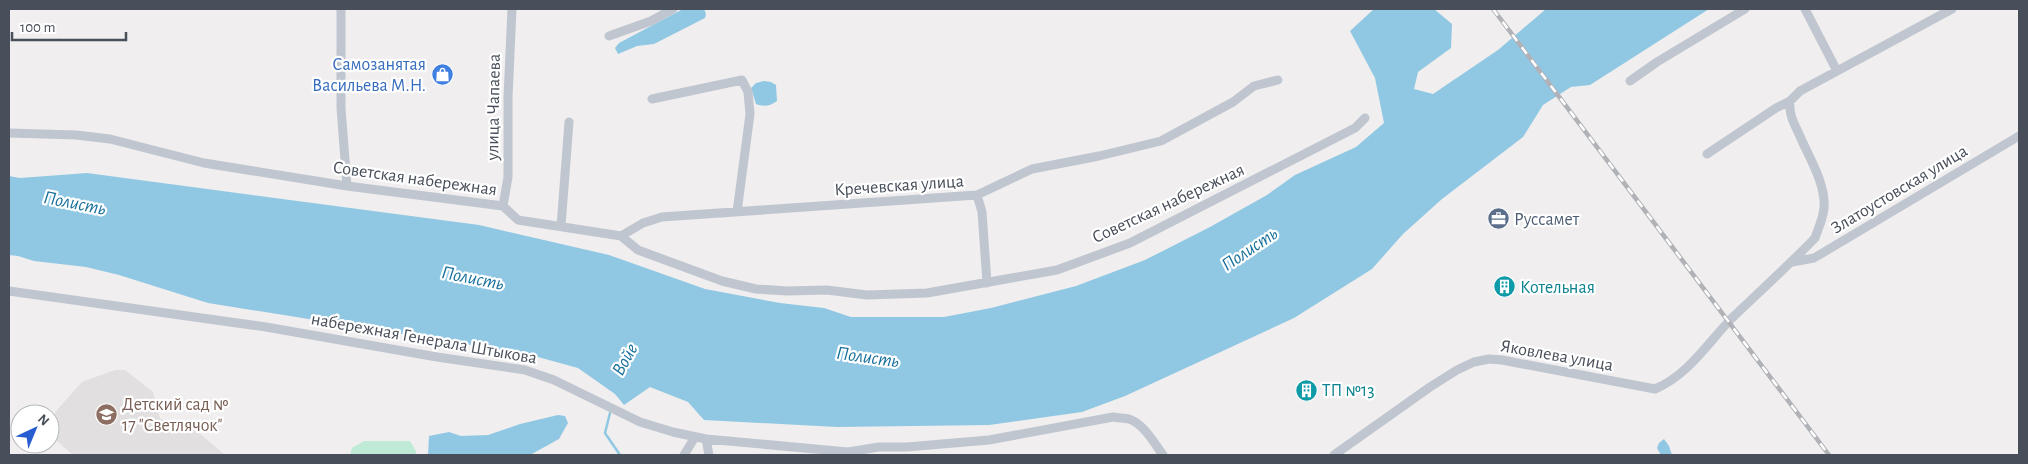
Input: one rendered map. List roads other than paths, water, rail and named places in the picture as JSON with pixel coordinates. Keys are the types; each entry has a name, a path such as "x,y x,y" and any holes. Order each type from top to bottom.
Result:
{"street":[{"path":"341,9 341,108 347,186"},
{"name":"улица Чапаева","path":"504,206 508,177 508,97 512,9"},
{"path":"609,36 651,20 673,9"},
{"path":"1630,81 1657,62 1745,9"},
{"path":"1805,9 1838,71"},
{"path":"1707,154 1776,108 1790,101 1800,91 1952,9"},
{"path":"652,99 742,80 748,92 750,114 737,212"},
{"name":"Кречевская улица","path":"621,236 643,223 662,217 977,195 1032,169 1098,156 1161,140 1233,102 1254,86 1278,80"},
{"name":"Яковлева улица","path":"1334,455 1430,387 1474,362 1490,359 1502,360 1655,389 1675,378 1815,238 1824,207 1818,177 1789,113 1790,101"},
{"name":"Советская набережная","path":"9,133 76,135 110,139 204,163 347,186 504,206 518,220 621,236 638,250 722,282 756,289 788,291 827,290 867,295 927,293 987,284 1057,270 1130,243 1355,128 1365,118"},
{"path":"561,226 569,122"},
{"name":"Златоустовская улица","path":"1792,262 1814,258 2019,136"},
{"path":"977,195 982,212 987,284"},
{"name":"набережная Генерала Штыкова","path":"9,291 266,327 436,357 525,370 554,380 640,422 706,439 848,454 879,447 907,447 989,440 1113,417 1130,419 1137,423 1163,455"},
{"path":"684,455 695,437"},
{"path":"706,439 709,455"}],"water":[{"path":"683,9 704,9 705,18 654,44 637,46 618,54 615,48 619,43"},
{"name":"Полисть","path":"1374,9 1434,9 1452,24 1451,48 1418,72 1414,89 1433,94 1498,50 1546,9 1709,9 1590,85 1571,87 1543,105 1523,137 1442,199 1403,234 1372,269 1294,318 1125,396 1082,412 989,425 837,427 704,420 688,402 650,387 624,405 615,394 578,368 527,354 208,303 119,275 86,267 34,261 9,255 9,176 20,178 87,173 479,225 609,255 705,289 780,303 824,308 851,317 944,317 991,308 1076,286 1145,260 1267,195 1295,175 1356,147 1384,123 1375,78 1350,31"},
{"path":"764,81 776,85 777,101 767,106 756,104 751,88 756,83"},
{"path":"558,415 565,416 568,423 559,439 530,455 428,455 429,436 449,432 461,436 488,435 520,424"},
{"path":"1664,439 1672,455 1661,455 1657,448"}],"waterway":[{"name":"Войе","path":"610,413 605,433 620,455"}],"railway":[{"path":"1493,9 1829,455"}],"place":[{"name":"Самозанятая Васильева М.Н.","path":"442,74"},
{"name":"Руссамет","path":"1498,219"},
{"name":"Котельная","path":"1504,287"},
{"name":"ТП №13","path":"1306,390"},
{"name":"Детский сад № 17 \"Светлячок\"","path":"106,414"}]}
